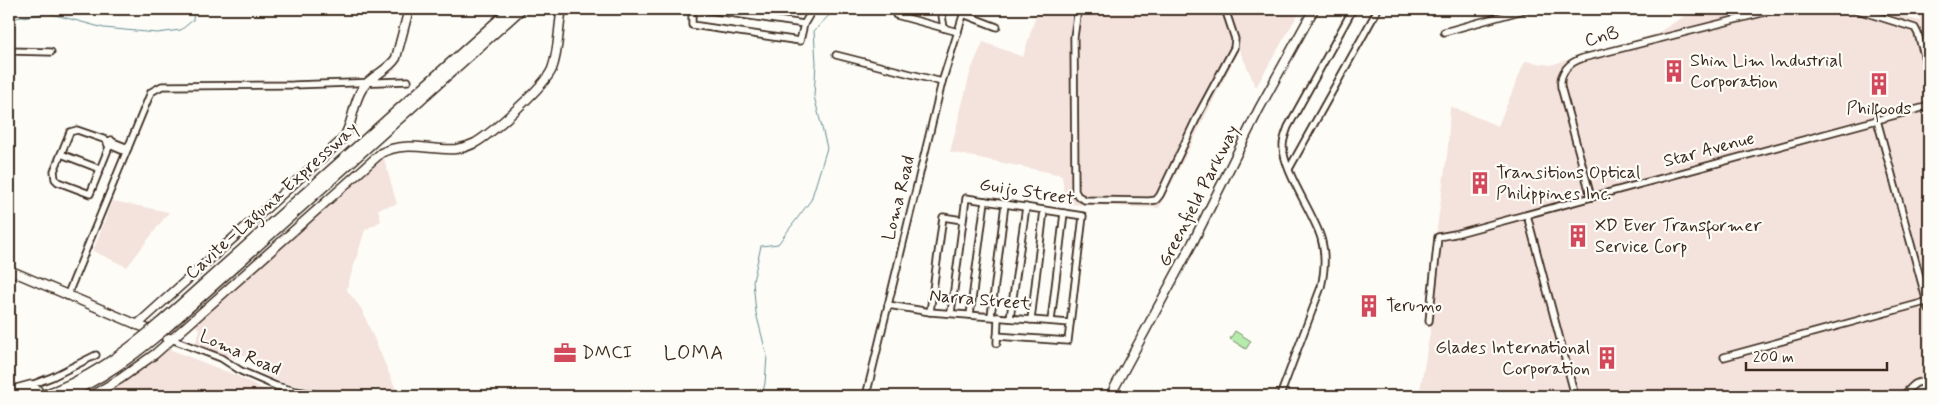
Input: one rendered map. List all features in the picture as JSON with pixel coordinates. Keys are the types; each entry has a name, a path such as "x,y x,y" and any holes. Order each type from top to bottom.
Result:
{"highway":[{"name":"Cavite–Laguna Expressway","path":"62,396 122,364 511,9"},
{"name":"Cavite–Laguna Expressway","path":"18,396 76,382 106,365 162,326 522,9"}],"main road":[{"path":"137,325 342,140 347,132 360,92 394,61 409,9"},
{"path":"91,396 130,372 171,339 381,153 391,148 408,146 459,148 472,145 487,134 538,90 548,77 555,57 562,9"},
{"name":"Greenfield Parkway","path":"1110,396 1192,244 1259,109 1314,9"},
{"path":"9,270 171,339"},
{"path":"9,391 36,393"}],"street":[{"path":"692,9 692,25 800,41 804,24 813,9"},
{"path":"702,9 804,24"},
{"path":"896,9 896,15 958,32"},
{"path":"941,9 944,28"},
{"path":"1078,9 1074,37 1075,191 1078,196 1085,200 1149,201 1155,201 1159,197 1201,109 1234,48 1235,39 1225,9"},
{"path":"1280,396 1321,287 1324,270 1324,252 1321,236 1289,169 1283,148 1285,134 1353,9"},
{"path":"1289,169 1378,9"},
{"path":"1444,32 1528,9"},
{"name":"CnB","path":"1590,198 1561,87 1562,76 1568,66 1583,58 1778,9"},
{"path":"1854,9 1914,28 1918,34 1929,73"},
{"path":"964,12 997,27"},
{"name":"Loma Road","path":"866,396 942,82 964,12"},
{"path":"9,51 51,52"},
{"path":"836,55 942,82"},
{"path":"67,296 151,92 162,86 408,82"},
{"name":"Star Avenue","path":"1429,321 1438,236 1450,235 1527,215 1929,106"},
{"path":"1877,120 1929,310"},
{"path":"110,144 90,194 58,182 55,179 54,171 70,132 77,130 127,150"},
{"path":"60,154 100,169"},
{"name":"Guijo Street","path":"962,220 966,198 1083,216 1070,323"},
{"path":"970,315 985,201"},
{"path":"991,316 1006,204"},
{"path":"1010,318 1026,207"},
{"path":"1031,320 1044,210"},
{"path":"1051,321 1064,213"},
{"path":"1527,215 1575,396"},
{"path":"930,312 943,217 962,220 951,313"},
{"path":"1724,357 1928,301"},
{"name":"Narra Street","path":"888,306 930,312 1070,323"},
{"path":"998,317 997,339 1068,341 1070,323"},
{"name":"Loma Road","path":"171,339 220,358 241,371 276,386 328,396"},
{"path":"36,393 68,370 96,355"},
{"path":"1904,396 1916,382 1921,381 1928,384 1929,394"}],"shaded area":[{"path":"1038,9 1301,9 1256,87 1239,49 1159,208 1065,204 1062,175 950,152 971,70 983,42 1023,57"},
{"path":"1696,9 1875,9 1920,21 1918,9 1929,9 1929,378 1908,384 1897,396 1419,396 1431,327 1424,325 1448,147 1450,106 1498,126 1525,61 1550,65 1656,34"},
{"path":"383,155 397,204 378,209 381,221 365,230 347,288 361,308 397,392 372,388 370,395 304,387 281,382 260,372 263,365 238,352 235,359 198,344 196,341 200,330 194,323"},
{"path":"113,201 169,212 127,267 93,251"},
{"path":"169,349 235,375 277,396 99,396 122,383"}],"green space":[{"path":"1235,331 1251,341 1246,349 1230,339"}],"waterway":[{"path":"9,19 48,13 104,28 157,33 181,30 193,20 194,9"},
{"path":"762,396 767,356 756,313 753,281 761,246 778,244 811,200 827,148 814,96 816,63 814,31 835,9"}],"place":[{"name":"Shin Lim Industrial Corporation","path":"1674,71"},
{"name":"Philfoods","path":"1879,84"},
{"name":"Transitions Optical Philippines Inc.","path":"1480,183"},
{"name":"XD Ever Transformer Service Corp","path":"1578,236"},
{"name":"Terumo","path":"1369,306"},
{"name":"DMCI","path":"565,353"},
{"name":"Glades International Corporation","path":"1607,358"}],"district":[{"name":"LOMA","path":"694,353"}]}
